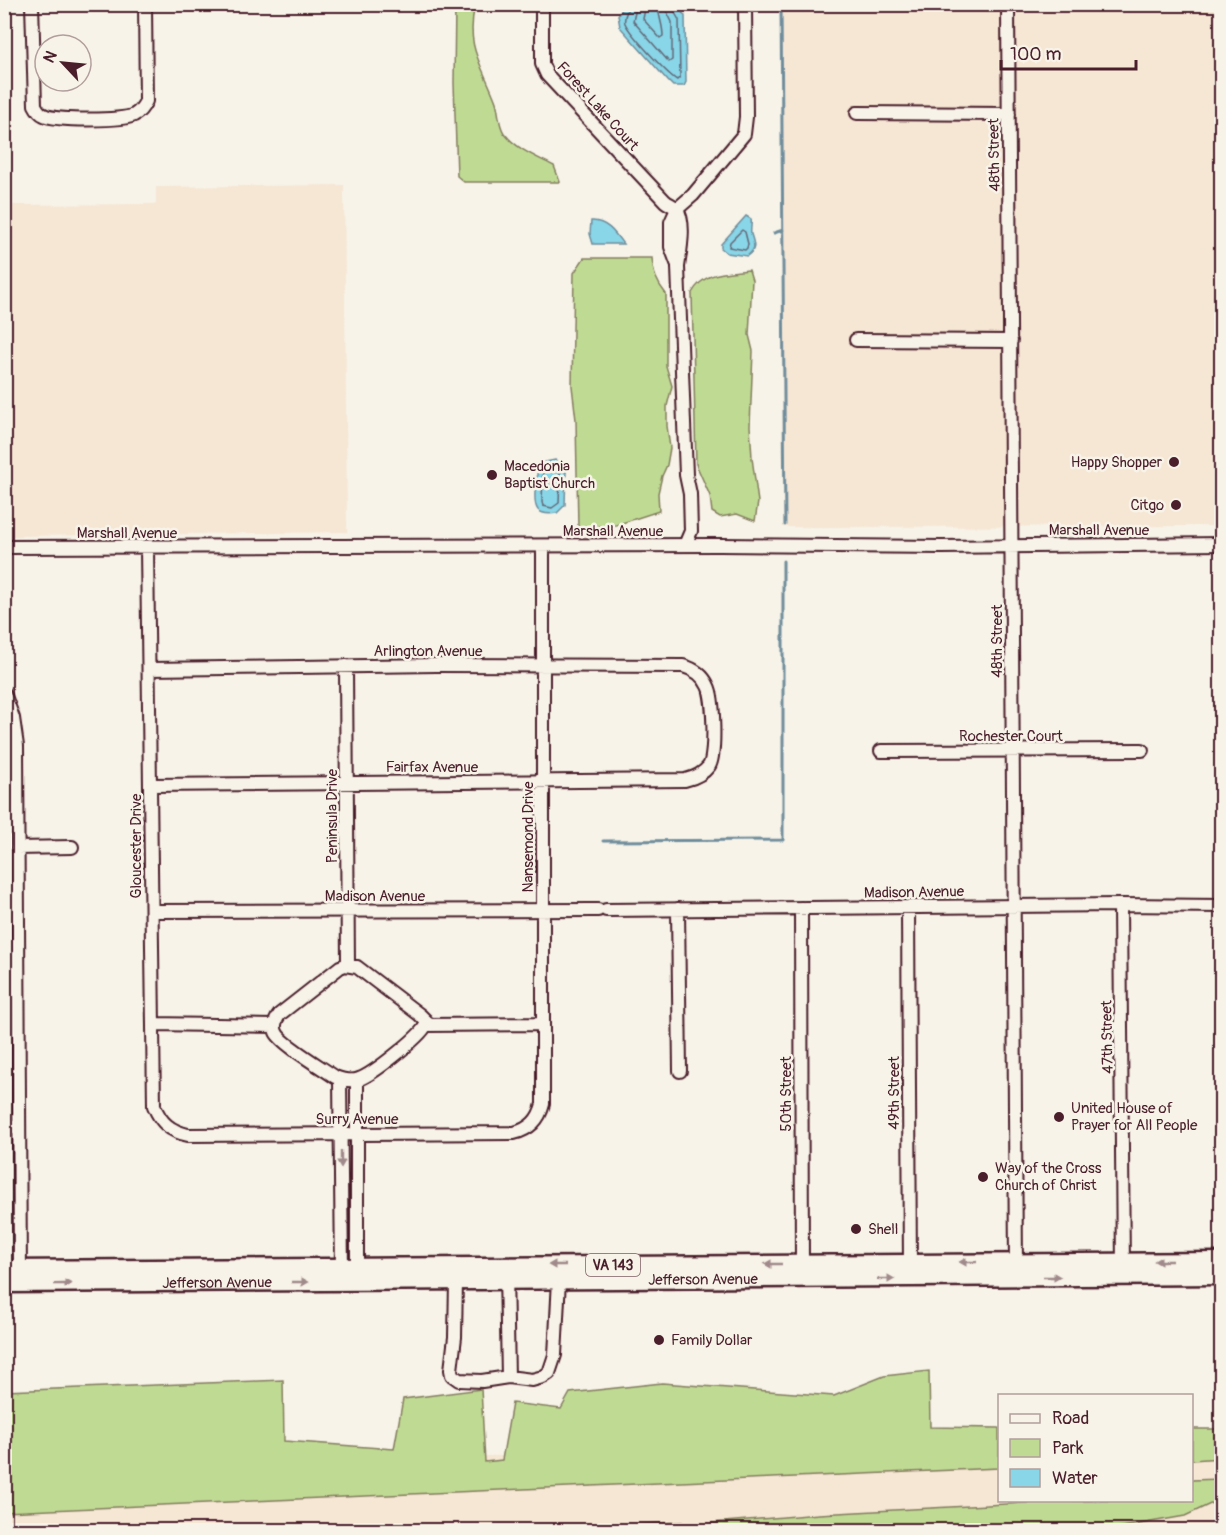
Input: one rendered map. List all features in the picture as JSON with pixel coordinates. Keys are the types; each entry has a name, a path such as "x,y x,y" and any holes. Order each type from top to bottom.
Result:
{"main road":[{"name":"Jefferson Avenue","path":"12,1277 1123,1269 1221,1261"},
{"name":"Jefferson Avenue","path":"1123,1269 1221,1276"},
{"name":"Jefferson Avenue","path":"350,1274 456,1281 506,1273 559,1280 802,1271"}],"street":[{"path":"32,4 35,105 39,112 51,118 87,119 127,118 143,107 146,101 146,4"},
{"name":"Forest Lake Court","path":"542,4 542,64 547,75 665,201 676,209"},
{"path":"685,545 691,531 690,494 686,475 678,267 681,221 676,209 693,195 744,134 746,117 745,4"},
{"name":"48th Street","path":"1008,4 1016,1270"},
{"path":"857,113 1008,114"},
{"path":"856,340 1011,341"},
{"name":"Marshall Avenue","path":"4,547 685,545 852,547 1221,544"},
{"name":"Nansemond Drive","path":"532,1124 541,1113 543,1104 543,546"},
{"name":"Gloucester Drive","path":"147,548 154,1106 164,1124 179,1133"},
{"name":"Arlington Avenue","path":"149,669 346,666 682,666 690,668 703,677 711,694 713,753 708,767"},
{"name":"Peninsula Drive","path":"346,666 348,965"},
{"path":"4,693 13,718 16,739 18,1127 12,1277"},
{"name":"Rochester Court","path":"880,751 1142,750"},
{"name":"Fairfax Avenue","path":"151,785 685,780 699,775 708,767"},
{"path":"17,848 72,847"},
{"name":"47th Street","path":"1120,905 1123,1269"},
{"name":"Madison Avenue","path":"152,911 1221,906"},
{"name":"49th Street","path":"908,907 910,1271"},
{"name":"50th Street","path":"801,908 802,1271"},
{"path":"678,909 680,1071"},
{"path":"348,965 357,967 420,1015 426,1021 426,1025 418,1036 357,1080 340,1079 281,1039 276,1034 274,1026 280,1014 340,967 348,965"},
{"path":"153,1024 274,1026"},
{"path":"426,1025 543,1024"},
{"path":"340,1079 341,1135 350,1274"},
{"path":"350,1274 357,1134 357,1080"},
{"name":"Surry Avenue","path":"179,1133 188,1135 341,1135 514,1132 532,1124"},
{"path":"4,1127 18,1127"},
{"path":"506,1273 508,1377"},
{"path":"456,1281 452,1375 459,1380 482,1381 508,1377 532,1380 543,1377 549,1372 555,1355 559,1280"}],"shaded area":[{"path":"781,5 1221,5 1221,526 783,527"},
{"path":"344,185 347,532 11,536 8,205 156,204 156,187"},
{"path":"1193,1452 1221,1452 1221,1530 5,1530 5,1500 268,1457 998,1453 998,1502 1193,1502"}],"green space":[{"path":"455,5 475,5 472,33 476,55 496,102 504,133 521,148 554,166 560,182 464,182 457,176 454,83"},
{"path":"584,258 652,258 656,278 666,294 666,366 672,386 667,406 670,448 658,493 659,511 613,526 578,527 576,420 572,386 574,273"},
{"path":"749,270 752,280 749,335 753,351 750,426 758,502 755,521 737,514 720,517 712,512 710,496 696,464 692,293 703,281 716,274"},
{"path":"929,1371 930,1427 998,1428 998,1468 5,1512 5,1391 283,1380 284,1441 394,1449 403,1399 481,1389 485,1462 502,1460 512,1403 561,1409 570,1393 662,1383 834,1396 884,1376"},
{"path":"1193,1429 1221,1429 1221,1458 1193,1460"},
{"path":"1221,1479 1221,1499 1185,1516 1105,1530 699,1530 712,1523 819,1514 1043,1502 1193,1502 1193,1480"},
{"path":"681,1522 672,1530 522,1530"}],"water":[{"path":"625,5 680,5 685,16 686,82 684,86 673,86 620,27 618,15"},
{"path":"746,216 751,219 754,246 752,251 747,256 727,253 721,248 721,244"},
{"path":"591,221 606,225 623,244 593,244 590,234"},
{"path":"555,460 565,466 565,505 557,513 550,514 538,510 535,501 535,486 541,463"}],"waterway":[{"path":"781,4 785,525"},
{"path":"773,7 781,7"},
{"path":"774,233 783,230"},
{"path":"603,841 783,840 783,561"}],"place":[{"name":"Happy Shopper","path":"1174,462"},
{"name":"Macedonia Baptist Church","path":"492,475"},
{"name":"Citgo","path":"1176,505"},
{"name":"United House of Prayer for All People","path":"1059,1117"},
{"name":"Way of the Cross Church of Christ","path":"983,1177"},
{"name":"Shell","path":"856,1229"},
{"name":"Family Dollar","path":"659,1340"}]}
